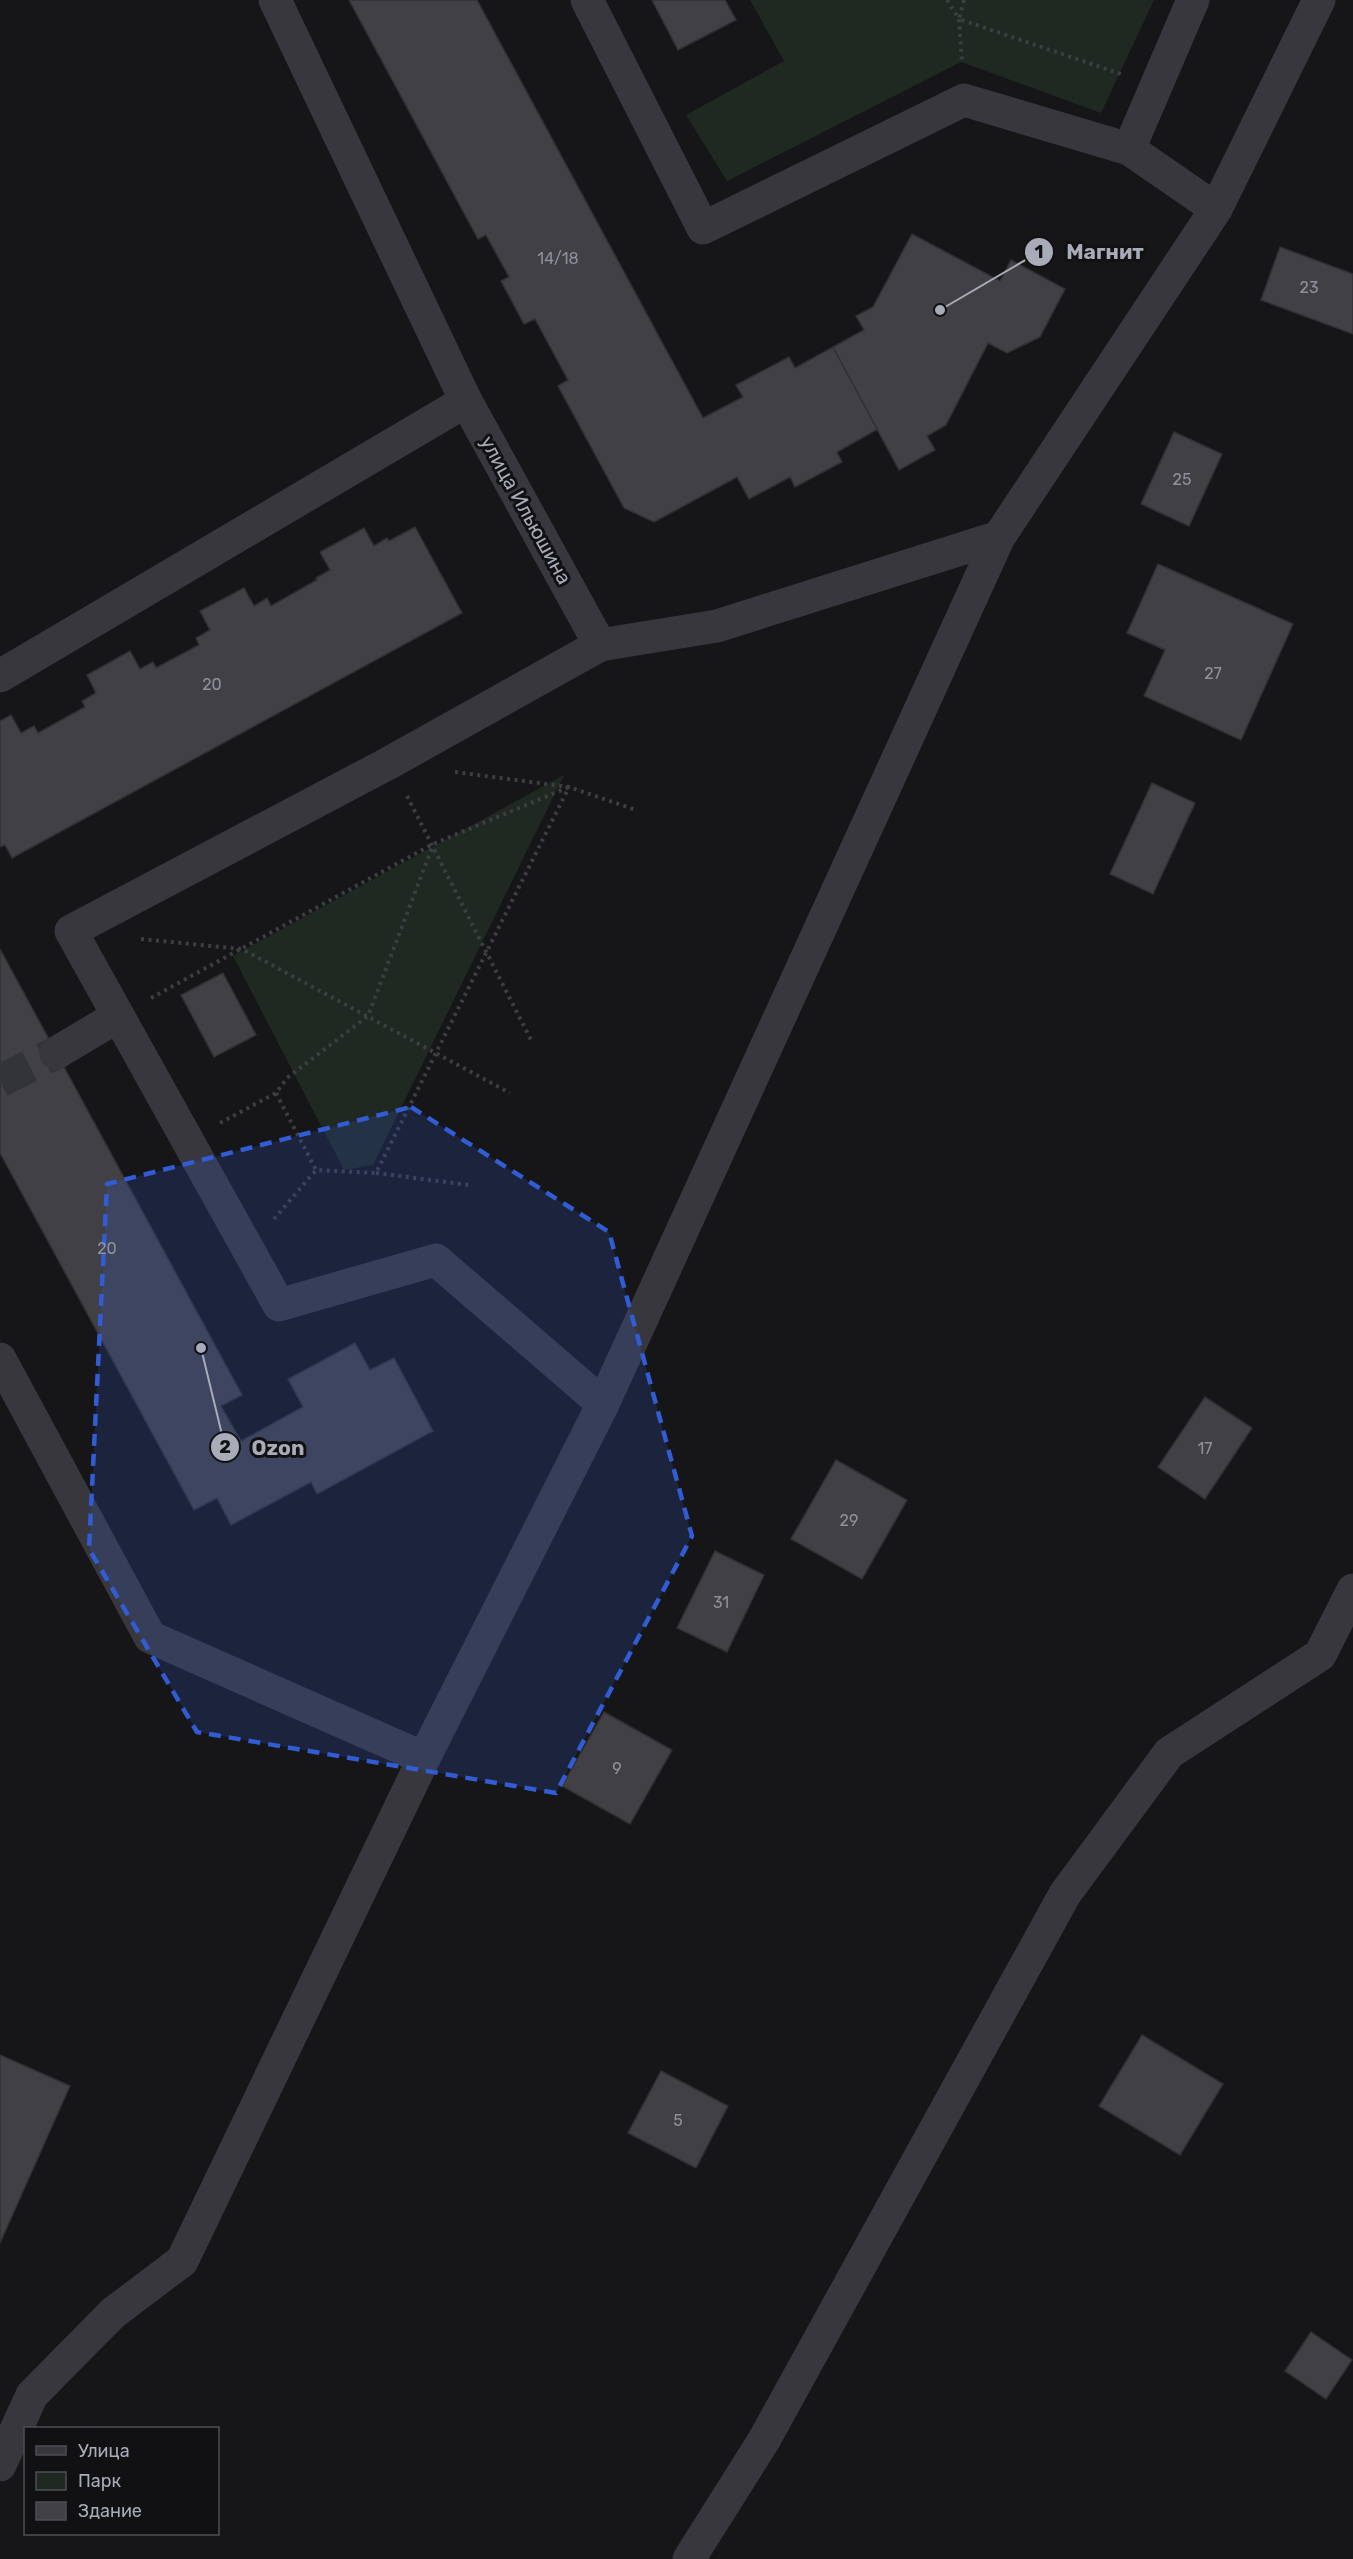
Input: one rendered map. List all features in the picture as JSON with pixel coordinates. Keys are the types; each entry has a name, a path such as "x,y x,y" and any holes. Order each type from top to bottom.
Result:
{"street":[{"name":"улица Ильюшина","path":"275,0 466,401 600,645"},
{"path":"587,0 704,228 964,100 1129,149 1216,209"},
{"path":"1129,149 1193,0"},
{"path":"0,2465 32,2395 113,2313 182,2261 424,1758 603,1404 999,537 1216,209 1319,0 1310,0"},
{"path":"0,676 466,401"},
{"path":"603,1404 436,1260 279,1305 71,931 389,763 600,645 717,626 999,537"},
{"path":"56,1053 118,1016"},
{"path":"0,1359 150,1637 424,1758"},
{"path":"690,2559 764,2440 1065,1894 1169,1754 1320,1654 1353,1590"}],"path":[{"path":"947,0 959,19 1156,85"},
{"path":"964,0 959,19 964,100"},
{"path":"389,763 569,787 636,810"},
{"path":"389,763 433,844 532,1042"},
{"path":"118,1016 433,844 569,787"},
{"path":"376,1173 569,787"},
{"path":"188,1140 276,1093 286,1078 368,1016 433,844"},
{"path":"140,938 242,949 510,1093"},
{"path":"276,1093 316,1170"},
{"path":"316,1170 376,1173 469,1185"},
{"path":"249,1248 316,1170"}],"highlighted area":[{"path":"411,1107 609,1232 692,1536 556,1793 197,1732 89,1549 107,1184"}],"green space":[{"path":"750,0 1154,0 1101,113 961,62 727,181 686,115 784,61"},
{"path":"564,775 373,1165 344,1170 233,956"}],"building":[{"path":"349,0 477,0 703,418 743,397 736,385 789,357 795,368 833,347 878,429 837,452 842,462 795,487 790,477 749,499 737,477 654,522 624,508 558,386 568,380 535,319 524,324 501,281 509,277 486,235 478,239"},
{"path":"652,0 725,0 736,20 678,50"},
{"path":"912,234 1000,281 1011,260 1065,289 1040,337 1007,353 988,343 946,425 927,436 935,450 899,470 833,347 864,330 856,316 873,307"},
{"path":"1280,247 1353,274 1353,334 1261,300"},
{"path":"1174,432 1222,454 1189,526 1141,504"},
{"path":"415,527 462,613 12,858 5,845 0,847 0,721 11,715 21,733 34,726 38,733 85,707 82,701 96,693 87,675 130,651 140,669 153,662 156,668 199,645 196,638 210,630 200,611 244,588 254,606 267,598 271,606 330,570 320,552 364,528 374,546"},
{"path":"1158,564 1293,624 1241,740 1144,696 1165,650 1127,633"},
{"path":"1152,783 1195,803 1153,894 1110,874"},
{"path":"0,949 242,1395 221,1406 241,1441 303,1407 288,1379 355,1343 370,1370 394,1358 433,1431 317,1494 311,1482 231,1525 217,1498 194,1510 0,1153"},
{"path":"223,973 256,1035 214,1057 181,995"},
{"path":"1205,1397 1252,1428 1205,1499 1158,1467"},
{"path":"836,1460 907,1500 862,1579 791,1539"},
{"path":"715,1551 764,1575 727,1652 677,1628"},
{"path":"604,1712 672,1750 630,1824 562,1786"},
{"path":"1142,2035 1223,2084 1180,2155 1099,2106"},
{"path":"0,2055 70,2086 0,2243"},
{"path":"661,2071 728,2106 696,2168 628,2133"},
{"path":"1311,2332 1352,2360 1326,2399 1285,2371"}],"tunnel":[{"path":"0,1081 56,1053"}],"place":[{"name":"Магнит","path":"940,310"},
{"name":"Ozon","path":"201,1348"}]}
